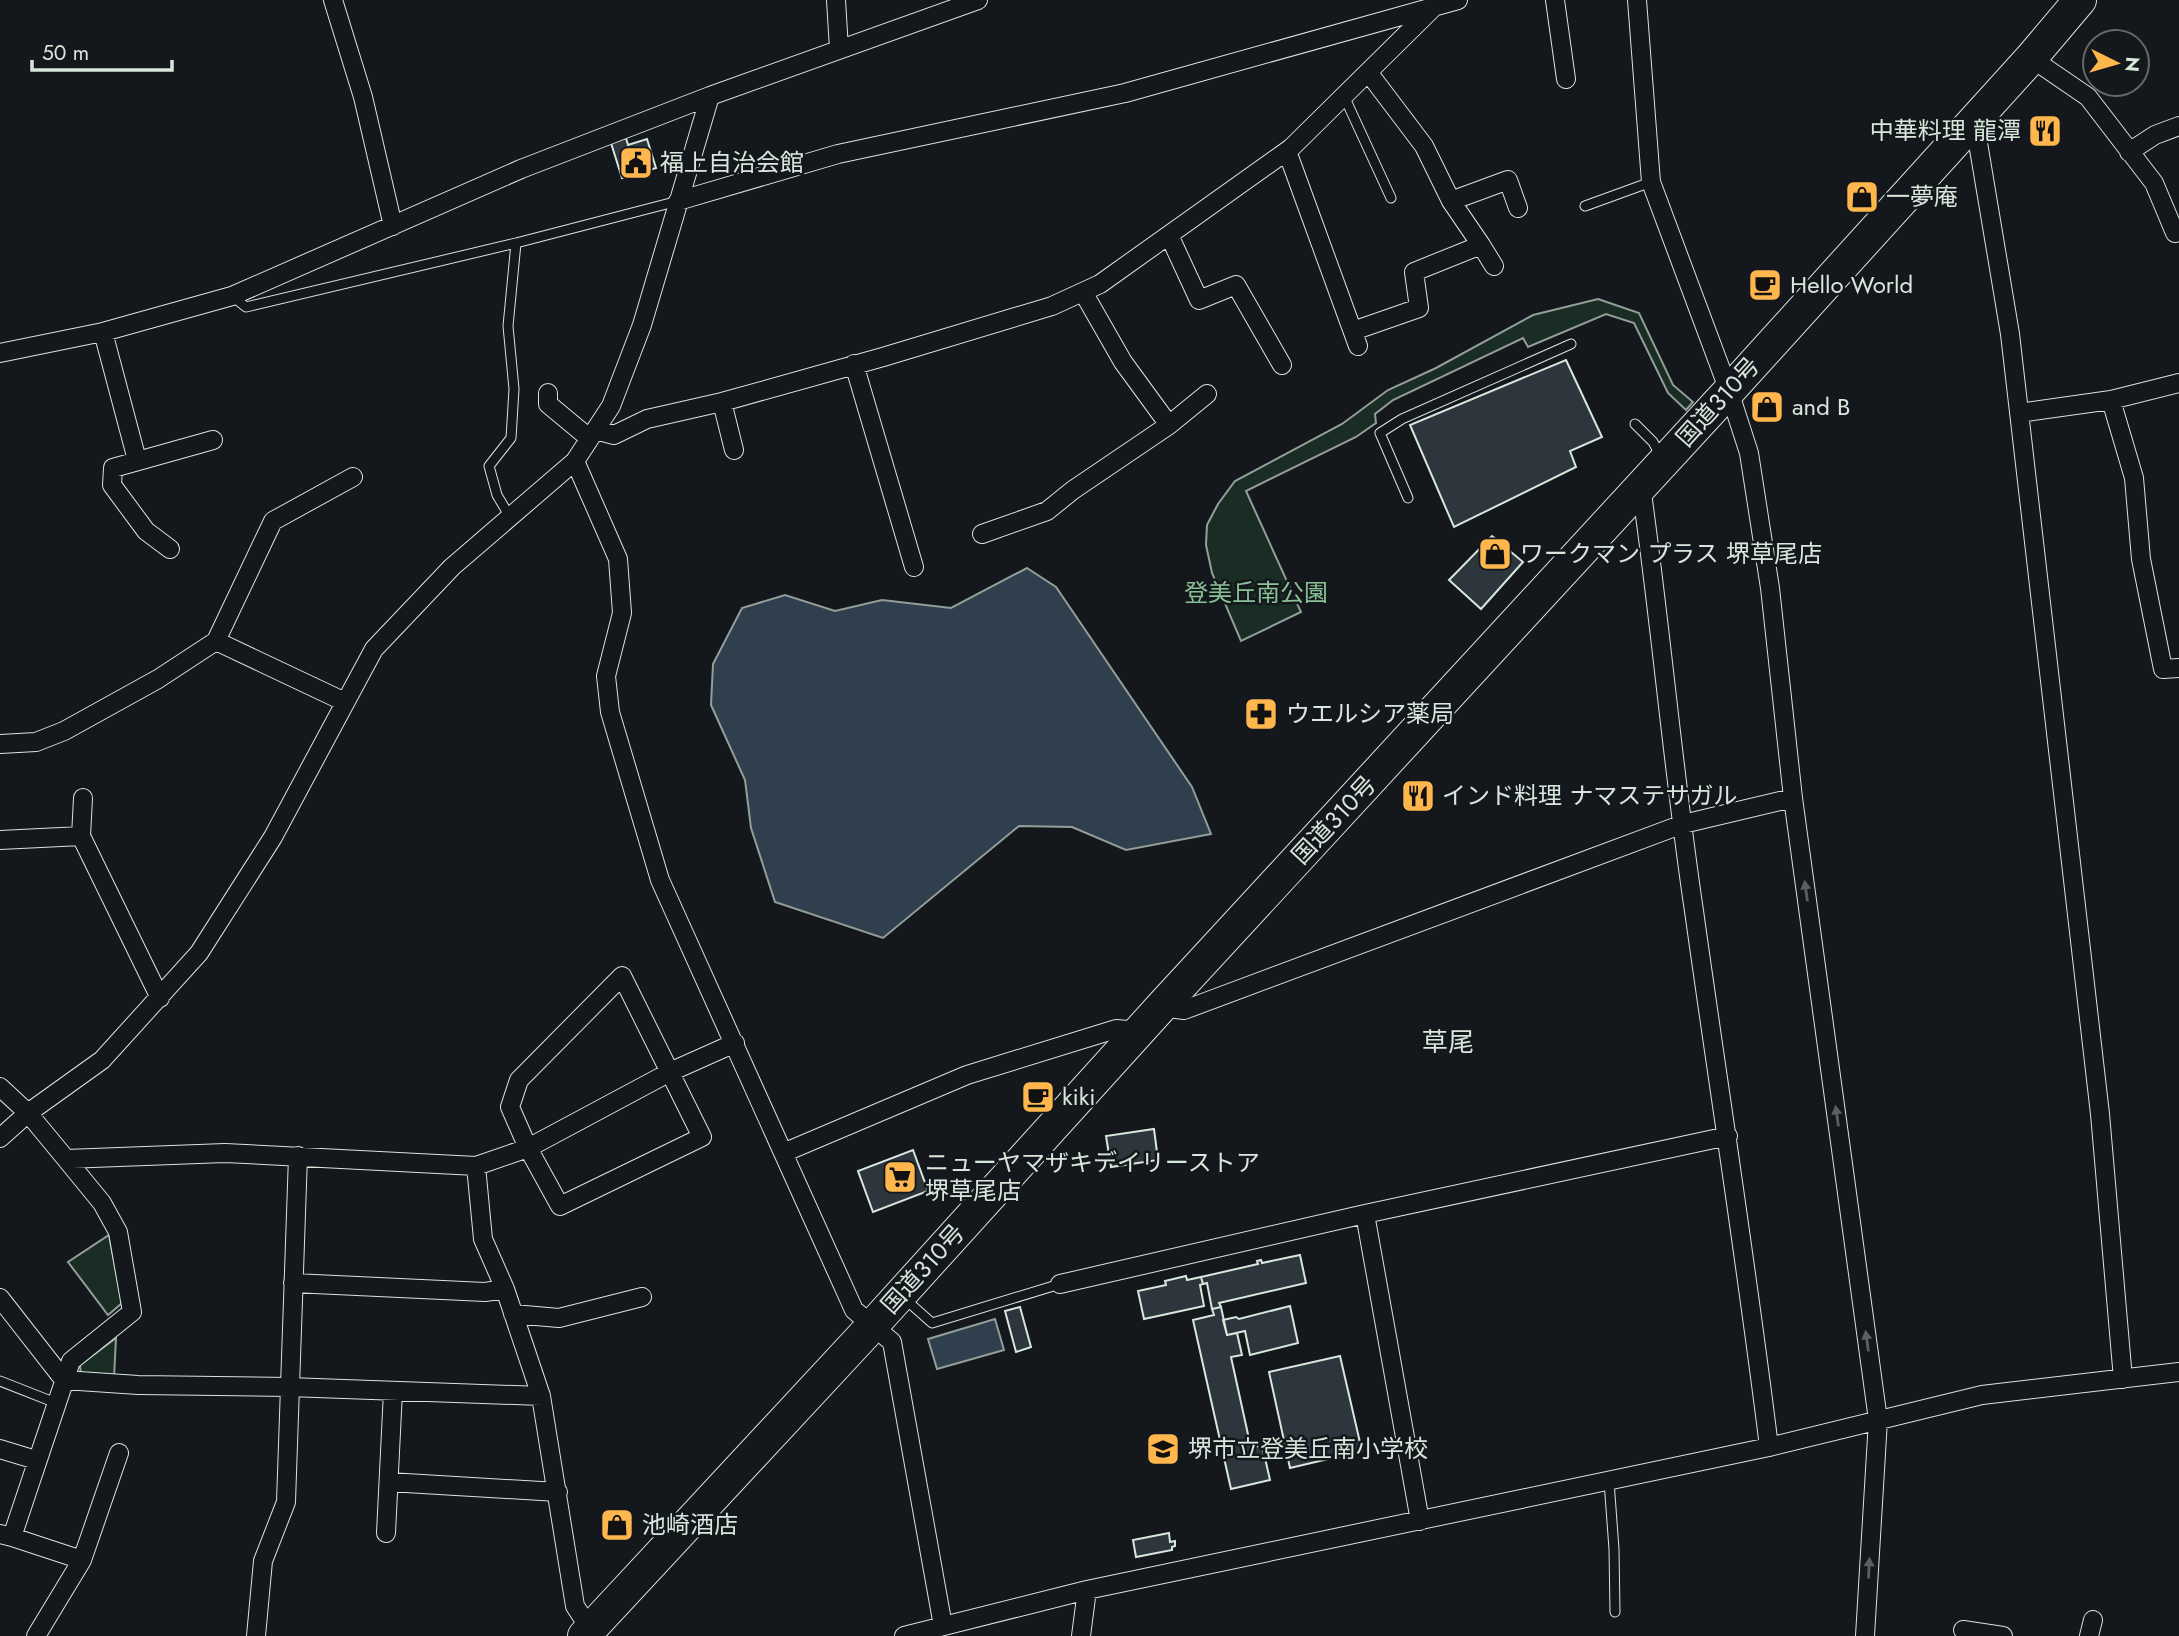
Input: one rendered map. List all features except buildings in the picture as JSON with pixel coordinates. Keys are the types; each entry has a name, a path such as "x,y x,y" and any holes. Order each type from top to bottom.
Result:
{"highway":[{"name":"国道310号","path":"587,1633 1729,391 2031,58 2080,0"}],"street":[{"path":"333,0 363,97 393,226"},
{"path":"836,0 839,49"},
{"path":"0,353 103,332 232,296 521,169 710,96 978,0"},
{"path":"678,201 838,154 1125,93 1458,0"},
{"path":"1555,0 1566,79"},
{"path":"1637,0 1651,183 1729,391 1749,453 1768,575 1793,798 1878,1420 1865,1636"},
{"path":"548,393 548,404 592,434 614,435 647,419 722,401 1052,306 1100,284 1287,151 1436,5"},
{"path":"2031,58 2088,97 2154,183 2175,233 2179,232"},
{"path":"1368,72 1424,146 1451,201 1494,266"},
{"path":"0,1138 102,1060 199,954 273,837 374,649 452,567 575,461 611,406 642,325 710,96"},
{"path":"1974,119 2010,334 2100,1114 2123,1379"},
{"path":"2129,152 2155,135 2179,126"},
{"path":"1287,151 1356,338 1419,308 1414,272 1482,245"},
{"path":"1451,201 1508,180 1518,208"},
{"path":"1169,235 1199,300 1236,285 1282,365"},
{"path":"1083,292 1123,362 1169,425"},
{"path":"103,332 136,460"},
{"path":"854,364 914,567"},
{"path":"2019,413 2111,400 2179,383"},
{"path":"982,534 1047,511 1073,490 1169,425 1206,394"},
{"path":"2111,400 2134,478 2141,559 2162,669 2179,668"},
{"path":"722,401 734,450"},
{"path":"170,549 146,531 112,485 113,468 213,440"},
{"path":"575,461 618,559 622,613 606,676 610,712 660,880 854,1310 892,1342 943,1626"},
{"path":"0,744 36,742 64,731 158,679 216,641 273,521 354,477"},
{"path":"1641,485 1659,611 1683,824 1769,1447"},
{"path":"216,641 345,702"},
{"path":"83,798 81,836 160,998"},
{"path":"1161,1007 1184,1010 1683,824 1793,798"},
{"path":"0,840 81,836"},
{"path":"622,976 702,1137 560,1206 528,1148 510,1107 519,1080 622,976"},
{"path":"783,1153 967,1075 1116,1029 1140,1031"},
{"path":"66,1159 225,1153 476,1166 528,1148 670,1072 735,1043"},
{"path":"0,1087 28,1114 102,1203 118,1232 132,1312 71,1361 6,1535 82,1560"},
{"path":"1060,1284 1365,1214 1728,1136"},
{"path":"256,1636 263,1561 286,1502 298,1156"},
{"path":"476,1166 483,1240 505,1289 541,1396 575,1606 587,1633"},
{"path":"1365,1214 1420,1521"},
{"path":"293,1283 485,1292 505,1289"},
{"path":"513,1314 559,1318 642,1297"},
{"path":"0,1298 64,1380 138,1385 289,1387 541,1396"},
{"path":"904,1636 1087,1590 1769,1447 1982,1395 2179,1372"},
{"path":"387,1533 393,1391"},
{"path":"0,1449 36,1460"},
{"path":"36,1636 82,1560 119,1453"},
{"path":"389,1482 558,1492"},
{"path":"1081,1636 1087,1590"},
{"path":"1963,1630 2003,1636"}],"lane":[{"path":"1344,96 1391,198"},
{"path":"1584,205 1651,183"},
{"path":"232,296 246,307 516,243 678,201"},
{"path":"510,517 497,495 489,466 511,438 514,390 508,326 516,243"},
{"path":"1408,498 1380,433 1402,419 1571,344"},
{"path":"1635,424 1653,442 1663,462"},
{"path":"900,1294 932,1323 1060,1284"},
{"path":"0,1381 56,1403"},
{"path":"1609,1481 1615,1612"}],"green space":[{"name":"登美丘南公園","path":"1598,299 1639,313 1673,385 1693,402 1686,410 1668,393 1634,323 1606,314 1528,347 1523,338 1393,400 1375,414 1376,423 1356,437 1246,491 1301,612 1241,641 1212,573 1206,545 1207,525 1235,481 1342,424 1388,390 1436,368 1533,315"},
{"path":"109,1235 122,1303 108,1315 68,1262"},
{"path":"116,1338 114,1378 81,1375 80,1365"}],"water":[{"path":"1027,568 1056,587 1192,787 1211,834 1126,850 1072,827 1019,826 883,938 775,902 751,828 745,780 711,705 713,664 742,608 785,595 835,611 882,600 951,608"},
{"path":"995,1319 1004,1350 937,1369 928,1339"}],"place":[{"name":"中華料理 龍潭","path":"2045,131"},
{"name":"福上自治会館","path":"636,163"},
{"name":"一夢庵","path":"1862,197"},
{"name":"Hello World","path":"1765,285"},
{"name":"and B","path":"1767,407"},
{"name":"ワークマン プラス 堺草尾店","path":"1495,554"},
{"name":"ウエルシア薬局","path":"1261,714"},
{"name":"インド料理 ナマステサガル","path":"1418,796"},
{"name":"kiki","path":"1038,1097"},
{"name":"ニューヤマザキデイリーストア 堺草尾店","path":"900,1177"},
{"name":"堺市立登美丘南小学校","path":"1163,1449"},
{"name":"池崎酒店","path":"617,1525"}],"district":[{"name":"草尾","path":"1448,1042"}]}
